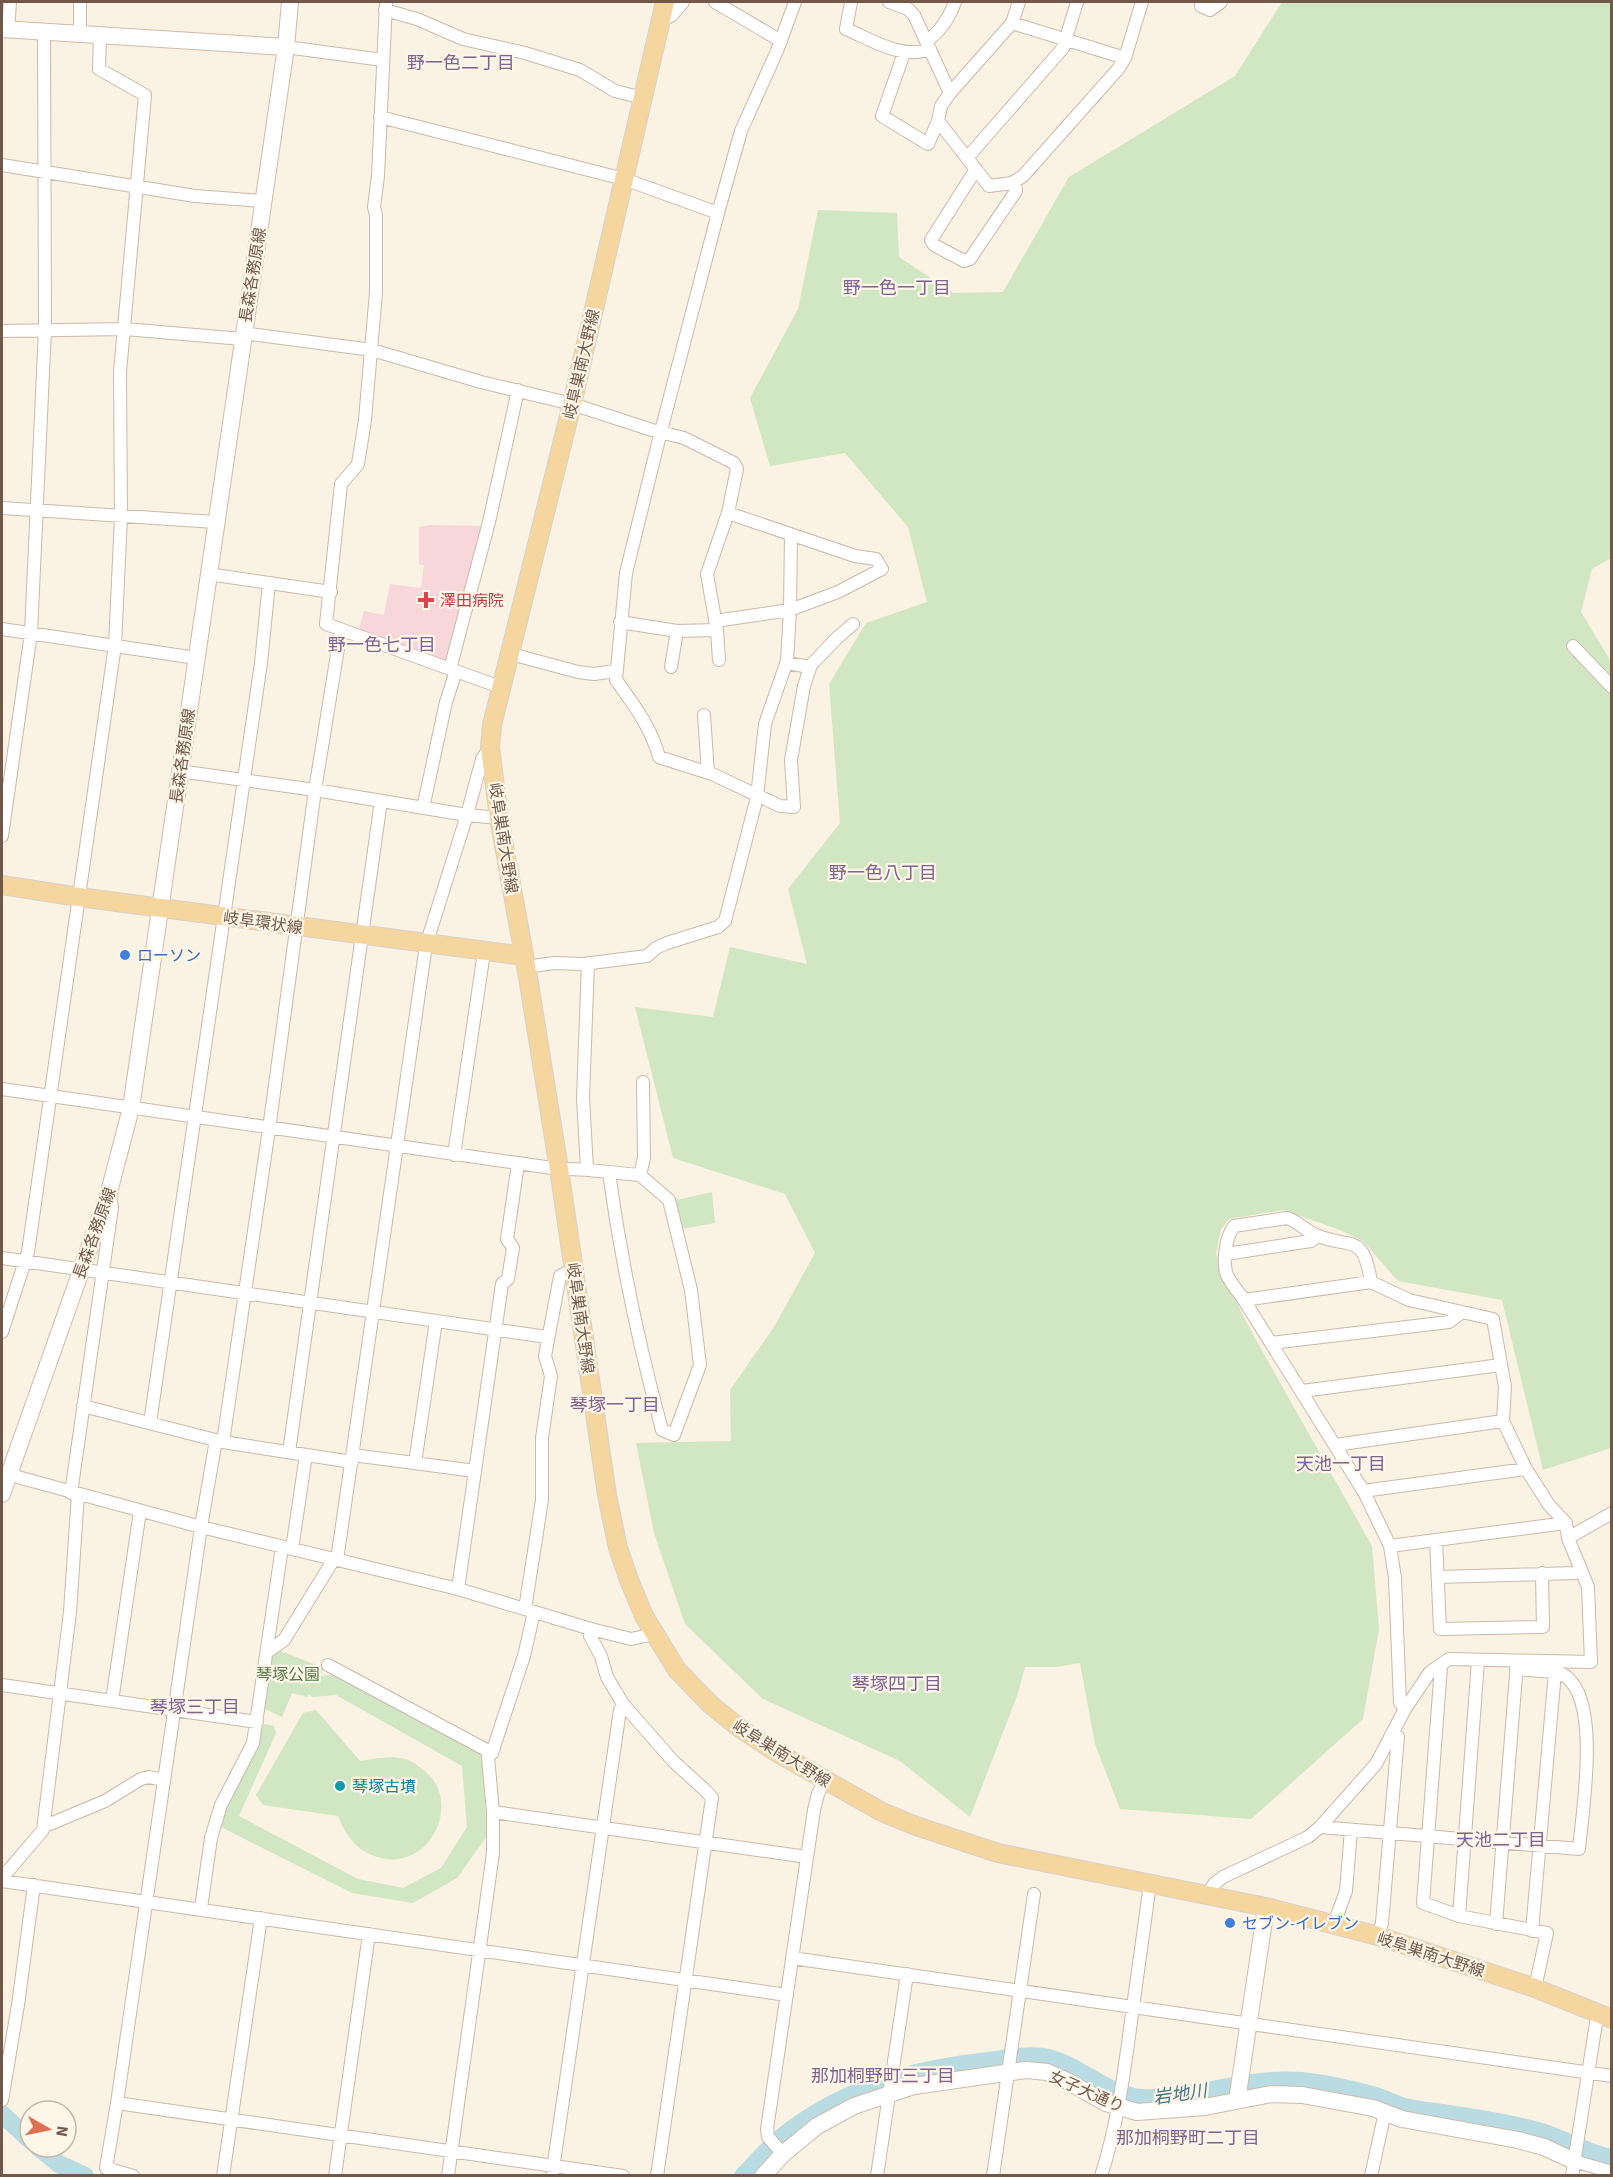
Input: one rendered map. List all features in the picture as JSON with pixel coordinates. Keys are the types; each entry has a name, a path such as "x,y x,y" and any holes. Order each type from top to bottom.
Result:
{"main road":[{"name":"長森各務原線","path":"2,1494 5,1474 109,1192 131,1108 291,2"},
{"name":"岐阜巣南大野線","path":"665,2 572,404 503,688 492,724 490,747 499,818 559,1170 607,1495 618,1548 629,1580 654,1634 677,1670 711,1704 758,1741 882,1812 998,1853 1266,1907 1378,1936 1535,1988 1606,2016"},
{"path":"5,30 286,47"},
{"name":"岐阜環状線","path":"2,885 484,952 525,962"},
{"path":"1239,2090 1266,1907"},
{"name":"女子大通り","path":"763,2175 781,2152 817,2126 854,2106 890,2091 1008,2069 1047,2072 1106,2103 1137,2112 1205,2107 1239,2090 1341,2100 1402,2119 1518,2140 1544,2147 1574,2164"}],"street":[{"path":"5,30 10,2"},
{"path":"80,2 80,34"},
{"path":"661,21 672,15 683,2"},
{"path":"715,2 781,41"},
{"path":"795,2 781,41 741,131 718,213 626,573 615,671 616,680 647,725 655,740 659,757 708,773 780,806 794,807 791,760 804,686 810,667 853,624"},
{"path":"851,2 846,29 904,54 923,52 948,17 955,2"},
{"path":"889,2 909,5 950,93"},
{"path":"904,54 882,116 928,144 938,121 941,106 1012,23 1019,2"},
{"path":"967,158 1063,48 1077,2"},
{"path":"938,121 989,186 1015,181 1023,176 1112,76 1125,58 1142,2"},
{"path":"1203,2 1201,6 1210,10 1221,2"},
{"path":"503,688 326,624 341,484 358,464 372,350 376,292 376,215 374,207 378,176 386,6 463,39 525,53 580,70 615,91 643,98"},
{"path":"1012,23 1125,58"},
{"path":"2,836 31,633 45,329 44,32"},
{"path":"2,1332 28,1252 115,645 122,517 120,372 145,95 99,69 100,36"},
{"path":"286,47 383,60"},
{"path":"380,117 624,179 718,213"},
{"path":"2,165 195,196 264,201"},
{"path":"976,169 931,240 934,245 964,261 970,259 1016,191 1015,181"},
{"path":"2,331 125,328 242,339 250,334 372,350 481,382 572,404 684,438 734,462 737,469 728,513 707,574 719,660"},
{"path":"423,808 518,390"},
{"path":"2,508 215,522"},
{"path":"620,622 677,631 716,626 790,610 838,592 882,569 876,559 855,556 728,513"},
{"path":"525,962 588,963 647,956 656,948 718,927 725,921 757,796 765,724 786,663 790,610 791,535"},
{"path":"208,574 331,592"},
{"path":"150,1423 242,780 261,663 269,583"},
{"path":"2,629 196,658"},
{"path":"133,2175 106,2168 201,1527 219,1441 244,1293 269,1129 315,790 341,630"},
{"path":"671,667 677,631"},
{"path":"1573,646 1611,687"},
{"path":"511,654 578,672 594,674 615,671"},
{"path":"786,663 810,667"},
{"path":"704,716 708,773"},
{"path":"267,1652 284,1640 336,1560 426,945 482,759 490,747"},
{"path":"179,771 315,790 466,815 499,818"},
{"path":"289,1452 381,801"},
{"path":"454,1155 484,952"},
{"path":"587,1169 584,1098 588,963"},
{"path":"640,1175 644,1158 643,1082"},
{"path":"2,1089 559,1170 587,1169 640,1175 669,1200 691,1290 700,1365 674,1435 662,1430 652,1395 618,1242 609,1173"},
{"path":"458,1589 502,1284 508,1279 513,1248 507,1239 518,1164"},
{"path":"109,1192 112,1208 83,1406 74,1493 70,1612 43,1830 38,1839 2,1879 34,1886 201,1908 787,1995"},
{"path":"1371,1282 1364,1255 1360,1249 1352,1243 1318,1236 1293,1219 1234,1226 1226,1245 1226,1273 1364,1491 1390,1546 1395,1578 1400,1703 1404,1709"},
{"path":"1226,1254 1311,1241 1318,1236"},
{"path":"2,1258 547,1337"},
{"path":"448,2175 493,1853 493,1812 488,1757 492,1753 524,1656 542,1500 542,1437 551,1376 544,1356 560,1276 573,1269"},
{"path":"1245,1300 1371,1282 1409,1300 1492,1319 1505,1387 1503,1421 1526,1469 1549,1505 1566,1523 1568,1539 1588,1587 1591,1662 1517,1665"},
{"path":"1271,1343 1449,1322 1461,1313"},
{"path":"415,1463 436,1321"},
{"path":"1302,1391 1501,1365"},
{"path":"83,1406 219,1441 306,1455 475,1470"},
{"path":"1335,1444 1503,1421"},
{"path":"201,1908 211,1838 221,1805 253,1743 267,1652 306,1455"},
{"path":"1364,1491 1526,1469"},
{"path":"5,1474 201,1527 458,1589 631,1639 654,1634"},
{"path":"112,1701 140,1511"},
{"path":"1568,1539 1611,1513"},
{"path":"1390,1546 1566,1523"},
{"path":"1437,1540 1440,1629 1543,1627 1542,1573"},
{"path":"1438,1577 1576,1573 1581,1570"},
{"path":"591,1629 590,1636 601,1656 607,1677 623,1704 673,1761 711,1798 657,2175"},
{"path":"1207,1896 1214,1884 1223,1878 1308,1837 1320,1827 1376,1764 1404,1709 1430,1672 1441,1667 1449,1659 1517,1665 1555,1672 1569,1679 1578,1695 1586,1721 1588,1746 1579,1849 1320,1827"},
{"path":"1459,1916 1478,1661"},
{"path":"328,1665 492,1753"},
{"path":"1496,1924 1517,1665"},
{"path":"1441,1667 1423,1903 1459,1916 1547,1932 1535,1988"},
{"path":"1532,1931 1555,1672"},
{"path":"2,1685 257,1722"},
{"path":"553,2171 620,1710 623,1704"},
{"path":"1378,1936 1382,1923 1398,1737 1392,1735"},
{"path":"44,1823 50,1824 105,1801 141,1779 149,1777 164,1779"},
{"path":"781,2152 770,2139 767,2129 814,1810 825,1780"},
{"path":"493,1812 807,1857"},
{"path":"1334,1924 1346,1891 1351,1830"},
{"path":"1101,2175 1119,2105 1150,1884"},
{"path":"2,2100 34,1886"},
{"path":"993,2175 1034,1894"},
{"path":"223,2175 261,1918"},
{"path":"335,2175 369,1934"},
{"path":"792,1958 1611,2076"},
{"path":"877,2175 907,1974"},
{"path":"1606,2016 1596,2023 1574,2164 1611,2172"},
{"path":"117,2103 451,2151 553,2171 623,2175"},
{"path":"1371,2175 1385,2112"}],"shaded area":[{"name":"澤田病院","path":"430,525 485,526 446,662 358,633 364,611 384,615 390,584 421,588 424,565 419,564 419,527"}],"green space":[{"path":"1282,2 1611,2 1611,558 1592,569 1581,612 1612,663 1611,1448 1543,1470 1502,1300 1398,1281 1363,1241 1340,1230 1283,1210 1229,1219 1221,1229 1216,1254 1246,1322 1372,1546 1379,1629 1363,1719 1251,1819 1120,1809 1095,1744 1080,1663 1056,1667 1025,1667 1017,1696 970,1817 900,1761 763,1699 685,1624 654,1533 636,1443 731,1441 730,1390 774,1327 815,1253 785,1194 673,1158 635,1007 713,1017 730,947 807,964 788,889 840,823 829,684 866,623 927,602 908,527 845,453 770,466 750,398 798,309 818,210 897,213 899,257 953,293 1003,292 1069,177 1235,76"},
{"path":"712,1192 715,1223 681,1229 672,1201"},
{"name":"琴塚公園","path":"278,1650 324,1668 320,1676 337,1674 482,1754 487,1836 457,1878 413,1903 352,1893 221,1827 224,1806 259,1730 265,1724 274,1726 276,1733 239,1816 358,1879 403,1888 441,1868 467,1827 462,1766 336,1695 312,1697 309,1694 307,1697 292,1693 282,1717 261,1707 272,1654"},
{"path":"316,1710 360,1761 388,1757 400,1758 411,1761 434,1781 441,1797 441,1814 436,1831 413,1855 396,1859 377,1857 363,1850 353,1841 338,1816 263,1805 256,1795 303,1713"}],"waterway":[{"name":"岩地川","path":"743,2176 783,2136 828,2106 851,2095 900,2077 926,2071 1028,2056 1056,2060 1115,2091 1141,2098 1186,2094 1269,2081 1302,2081 1330,2085 1375,2096 1410,2108 1526,2128 1612,2158"},
{"name":"岩地川","path":"2,2114 18,2129"},
{"name":"岩地川","path":"53,2159 85,2176"}],"place":[{"name":"澤田病院","path":"426,600"},
{"name":"ローソン","path":"125,955"},
{"name":"琴塚古墳","path":"340,1786"},
{"name":"セブン-イレブン","path":"1230,1923"}],"district":[{"name":"野一色二丁目","path":"461,63"},
{"name":"野一色一丁目","path":"897,288"},
{"name":"野一色七丁目","path":"382,645"},
{"name":"野一色八丁目","path":"883,873"},
{"name":"琴塚一丁目","path":"615,1405"},
{"name":"天池一丁目","path":"1341,1464"},
{"name":"琴塚四丁目","path":"897,1684"},
{"name":"琴塚三丁目","path":"195,1707"},
{"name":"天池二丁目","path":"1501,1840"},
{"name":"那加桐野町三丁目","path":"883,2076"},
{"name":"那加桐野町二丁目","path":"1188,2138"}]}
